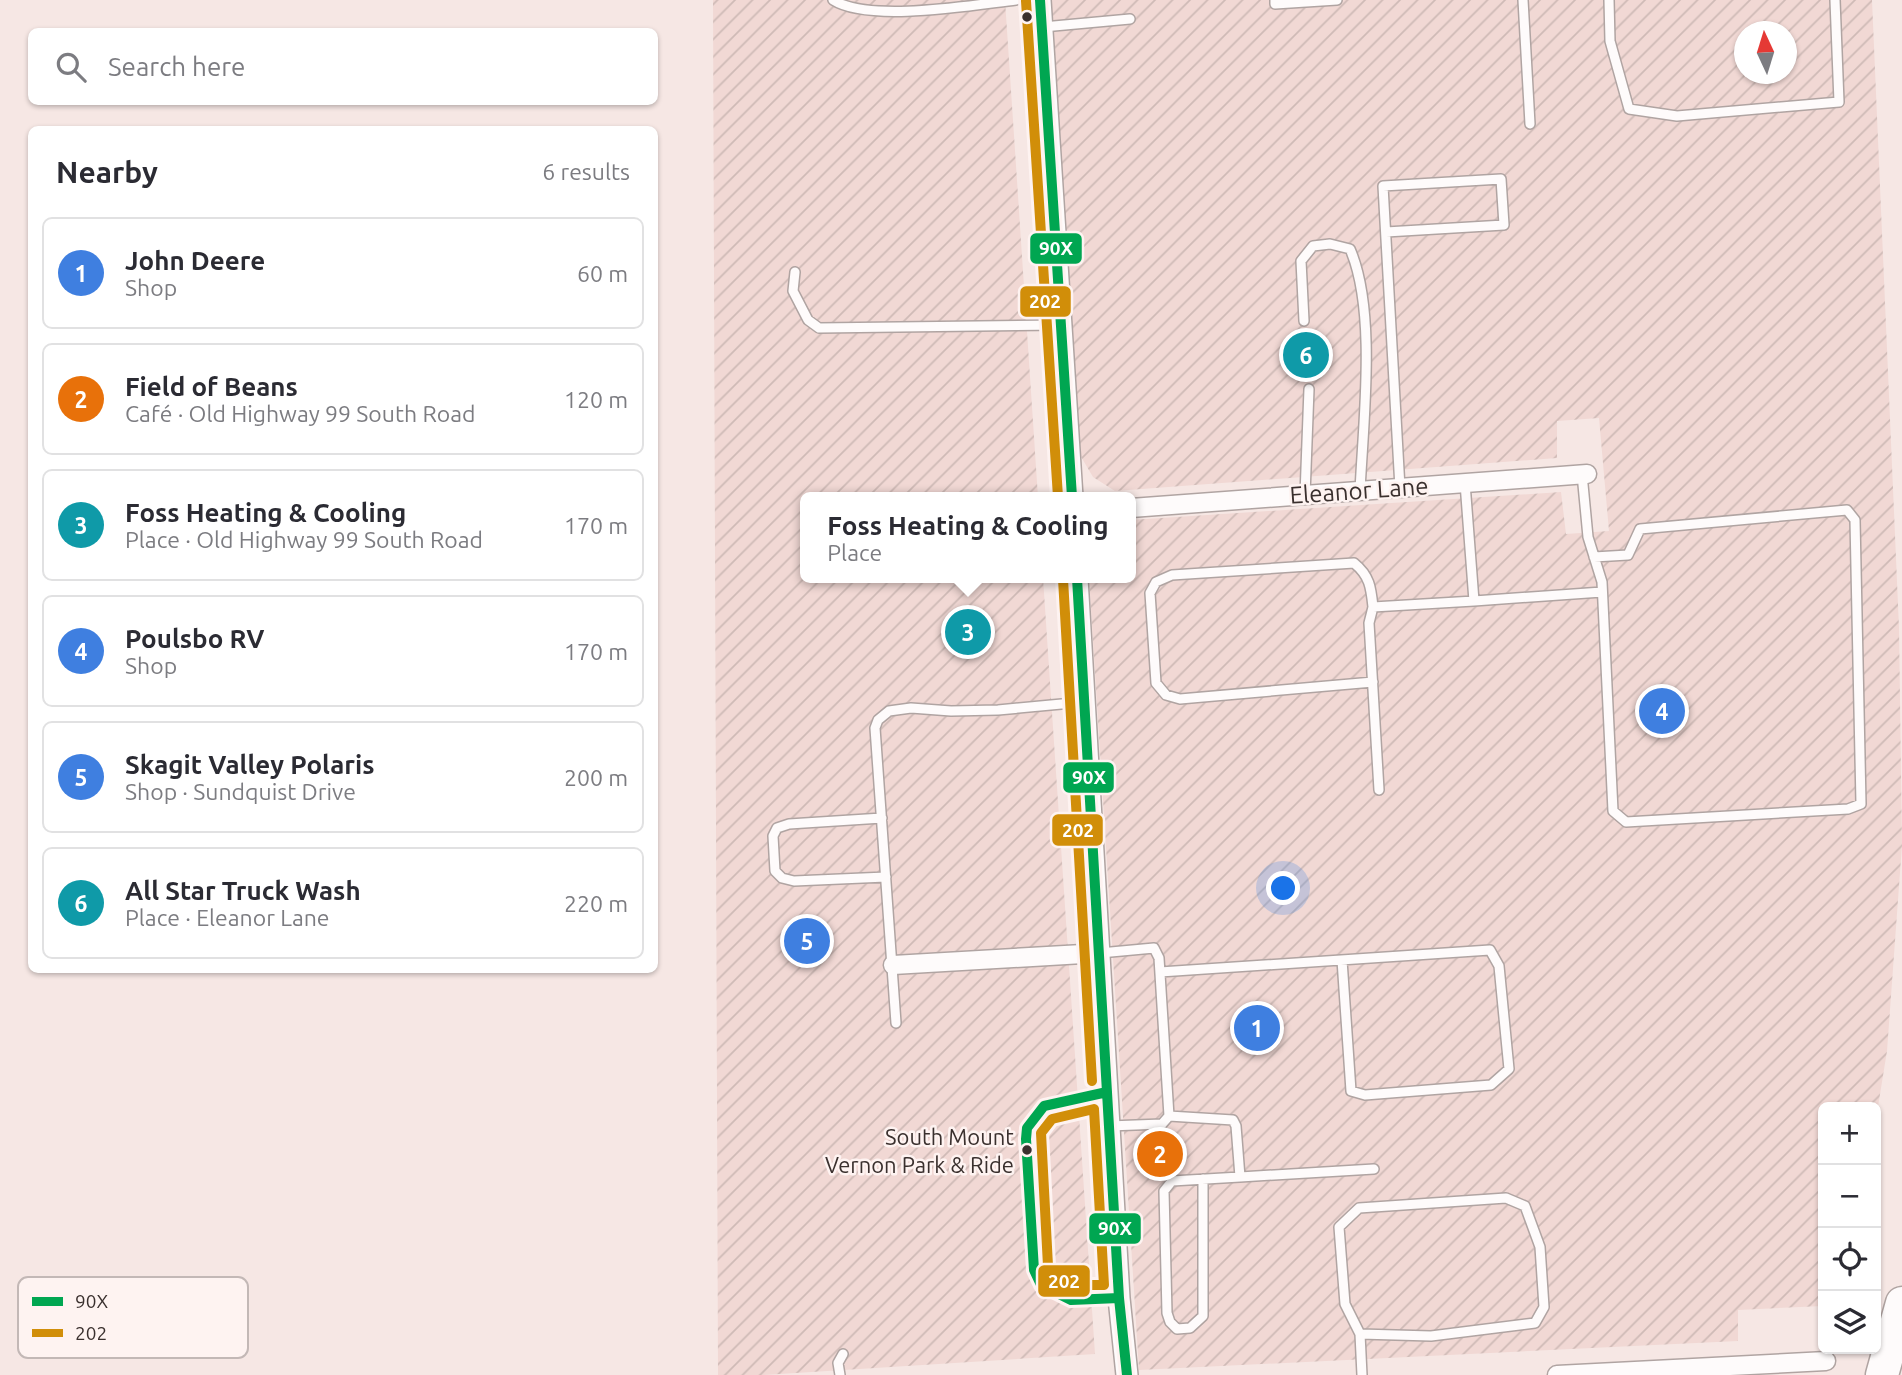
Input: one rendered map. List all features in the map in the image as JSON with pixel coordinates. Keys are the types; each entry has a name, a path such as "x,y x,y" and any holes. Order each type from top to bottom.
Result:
{"highway":[{"path":"1882,1375 1902,1303"}],"street":[{"path":"1040,0 1072,492"},
{"name":"Eleanor Lane","path":"1136,508 1584,474"},
{"path":"1077,583 1119,1298 1127,1375"},
{"path":"893,965 1100,953"},
{"path":"1557,1375 1687,1371 1826,1361"}],"lane":[{"path":"833,0 842,6 893,12 1016,0"},
{"path":"1275,0 1275,4 1337,0"},
{"path":"1523,0 1530,124"},
{"path":"1609,0 1610,41 1629,109 1677,116 1839,102 1835,0"},
{"path":"1042,27 1130,19"},
{"path":"1386,232 1504,225 1501,179 1383,186 1400,488"},
{"path":"1304,321 1301,261 1313,246 1330,244 1350,249 1358,268 1364,317 1365,387 1360,491"},
{"path":"795,272 793,291 808,320 820,328 1061,325"},
{"path":"1305,495 1309,389"},
{"path":"1584,474 1588,537 1594,557 1602,582 1613,811 1626,822 1849,809 1861,804 1855,520 1847,510 1640,529 1628,555 1594,557"},
{"path":"1465,483 1474,601"},
{"path":"1373,682 1180,699 1166,695 1156,683 1150,593 1156,582 1172,575 1354,563 1365,572 1370,581 1373,607 1369,624 1373,682 1379,790"},
{"path":"1373,607 1602,592"},
{"path":"896,1023 875,728 878,720 889,711 911,708 998,710 1085,702"},
{"path":"882,818 789,824 777,828 773,836 775,871 782,878 794,881 886,877"},
{"path":"1100,953 1154,948 1159,958 1169,1115 1162,1124 1110,1126"},
{"path":"1160,972 1490,950 1499,966 1509,1069 1491,1085 1365,1095 1351,1091 1342,960"},
{"path":"1107,1092 1044,1106 1027,1128 1026,1139 1034,1270 1041,1285 1071,1300 1119,1298"},
{"path":"1169,1115 1233,1120 1236,1126 1240,1177"},
{"path":"1203,1180 1203,1316 1190,1328 1177,1329 1170,1322 1167,1313 1164,1191 1172,1181 1374,1169"},
{"path":"1360,1334 1431,1336 1535,1323 1544,1307 1540,1247 1525,1206 1506,1198 1359,1208 1339,1227 1345,1304 1360,1334 1362,1375"},
{"path":"840,1375 838,1363 843,1354"}],"shaded area":[{"path":"713,0 1005,0 1038,492 800,492 800,583 1043,583 1095,1354 764,1375 718,1375"},
{"path":"1051,0 1872,0 1899,628 1902,845 1887,1051 1879,1102 1818,1102 1818,1306 1738,1310 1738,1341 1139,1370 1089,583 1136,583 1136,520 1561,492 1566,534 1609,531 1599,418 1557,421 1557,458 1115,491 1093,477 1080,455"}],"transit line":[{"name":"90X","path":"1040,0 1072,492"},
{"name":"202","path":"1026,1 1058,492"},
{"name":"202","path":"1063,583 1092,1081"},
{"name":"90X","path":"1077,583 1119,1298 1127,1375"},
{"name":"90X","path":"1107,1092 1044,1106 1027,1128 1026,1139 1034,1270 1041,1285 1071,1300 1119,1298"},
{"name":"202","path":"1094,1109 1104,1285 1080,1285 1058,1278 1048,1266 1041,1133 1052,1119 1094,1109"}],"place":[{"name":"All Star Truck Wash","path":"1306,355"},
{"name":"Foss Heating & Cooling","path":"968,632"},
{"name":"Poulsbo RV","path":"1662,711"},
{"name":"Skagit Valley Polaris","path":"807,941"},
{"name":"John Deere","path":"1257,1028"},
{"name":"South Mount Vernon Park & Ride","path":"1027,1150"},
{"name":"Field of Beans","path":"1160,1154"}]}
